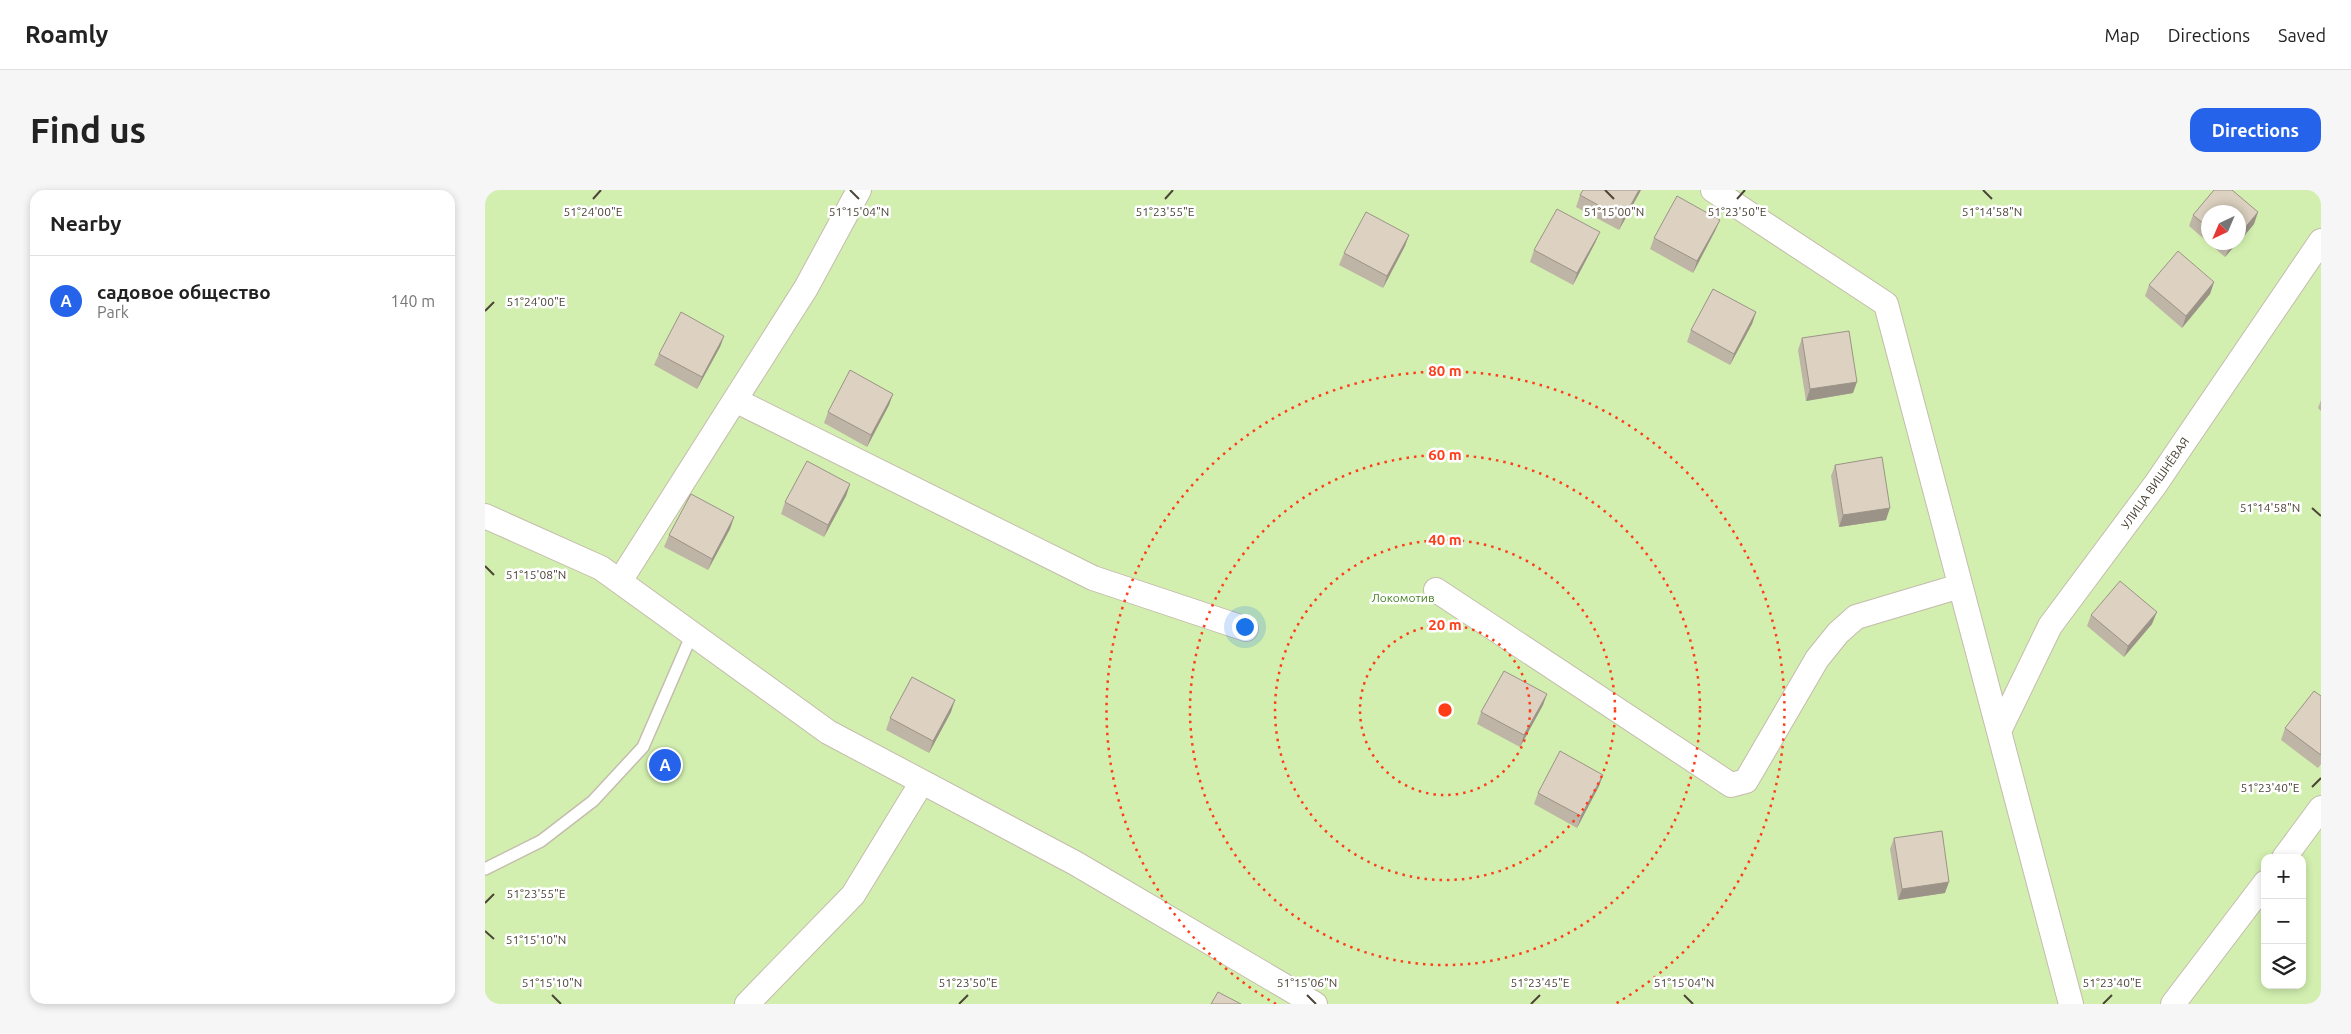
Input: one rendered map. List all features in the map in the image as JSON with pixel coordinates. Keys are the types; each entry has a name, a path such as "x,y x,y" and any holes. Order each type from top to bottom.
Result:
{"street":[{"path":"620,582 806,288 859,190"},
{"path":"1728,194 1886,304 2071,1004"},
{"name":"УЛИЦА ВИШНЁВАЯ","path":"1999,731 2050,626 2155,485 2321,241"},
{"path":"735,400 1093,578 1245,629"},
{"path":"485,516 601,568 828,732 1075,863 1315,1004"},
{"path":"1435,590 1731,785 1745,781 1817,659 1838,633 1856,617 1960,586"},
{"path":"747,1004 853,896 923,782"},
{"path":"2287,854 2321,808"},
{"path":"2173,1004 2261,888"}],"lane":[{"path":"485,869 549,835 593,801 643,747 691,634"}],"green space":[{"name":"Локомотив","path":"485,190 2321,190 2321,1004 485,1004"}],"building":[{"path":"1583,190 1639,190 1623,219 1580,195"},
{"path":"2214,190 2232,190 2258,212 2246,227 2246,205 2201,205"},
{"path":"1677,196 1720,220 1697,261 1654,238"},
{"path":"2201,205 2201,222 2193,215"},
{"path":"1557,209 1600,232 1577,273 1534,250"},
{"path":"1366,212 1409,235 1387,276 1344,253"},
{"path":"2178,251 2214,282 2186,316 2149,285"},
{"path":"1713,289 1756,312 1734,354 1691,330"},
{"path":"681,312 724,336 702,377 659,354"},
{"path":"1849,331 1857,382 1810,389 1802,338"},
{"path":"850,370 893,394 871,435 828,412"},
{"path":"1882,457 1890,508 1843,515 1835,465"},
{"path":"807,461 850,484 828,525 785,502"},
{"path":"691,494 734,517 712,559 669,535"},
{"path":"2120,581 2157,612 2128,646 2091,615"},
{"path":"1504,671 1547,694 1524,735 1481,712"},
{"path":"912,677 955,700 933,741 890,718"},
{"path":"2314,691 2321,696 2321,755 2285,728"},
{"path":"1560,751 1603,775 1581,816 1538,793"},
{"path":"1942,831 1949,882 1902,889 1894,838"},
{"path":"1218,992 1241,1004 1211,1004"}],"place":[{"name":"садовое общество","path":"665,765"}]}
